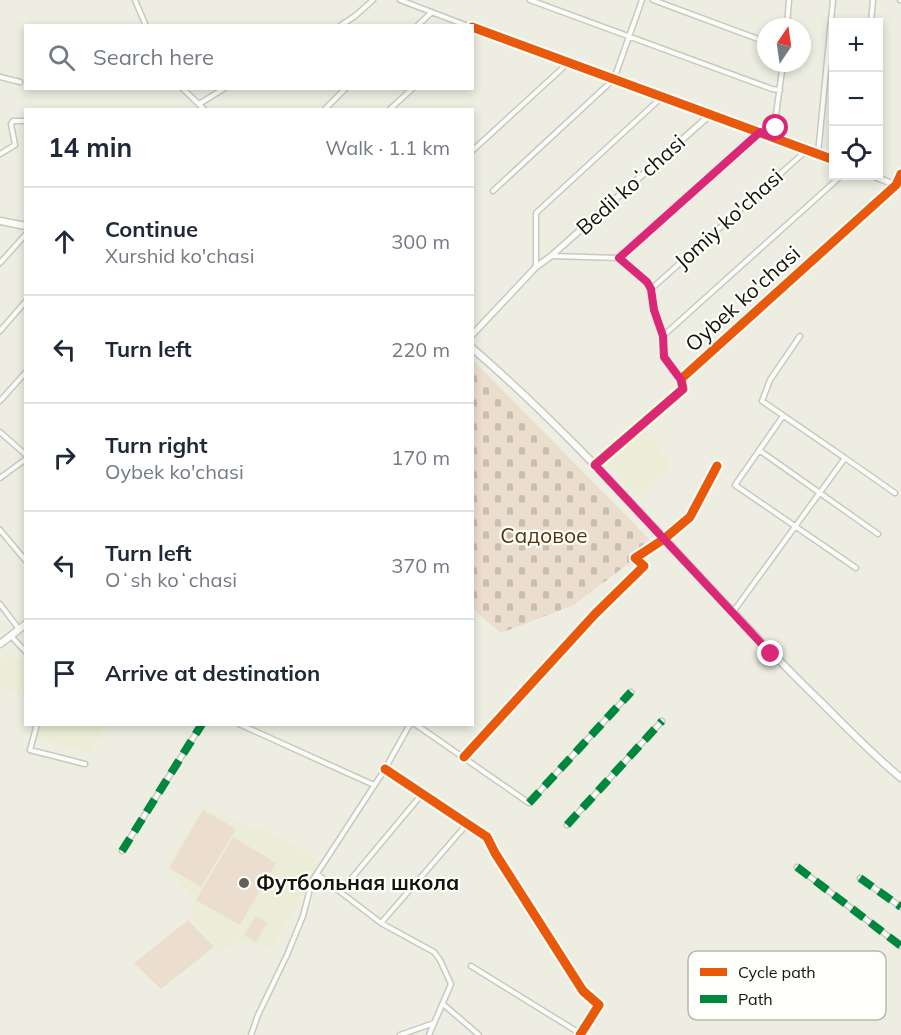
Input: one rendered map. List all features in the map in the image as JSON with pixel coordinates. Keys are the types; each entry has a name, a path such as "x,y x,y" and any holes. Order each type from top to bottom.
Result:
{"main road":[{"path":"0,221 24,226"},
{"path":"474,350 518,387 798,680 901,778"},
{"path":"0,644 24,625"}],"street":[{"path":"135,0 145,24"},
{"path":"343,24 373,0"},
{"path":"400,0 463,24"},
{"path":"530,0 780,90"},
{"path":"493,191 614,79 642,0"},
{"path":"653,0 757,39"},
{"path":"788,18 789,0"},
{"path":"818,154 833,0"},
{"path":"871,18 873,0"},
{"path":"419,24 432,12"},
{"path":"474,28 829,158"},
{"path":"474,34 479,30"},
{"path":"474,149 568,63"},
{"path":"773,137 782,72"},
{"path":"0,77 20,82"},
{"path":"184,90 203,108"},
{"path":"199,104 222,90"},
{"path":"326,108 344,90"},
{"path":"391,108 411,90"},
{"path":"536,267 536,213 662,97"},
{"name":"Bedil koʻchasi","path":"474,333 536,267 711,114"},
{"path":"0,154 15,145 11,124 13,121 24,121"},
{"path":"619,258 760,132"},
{"name":"Jomiy ko'chasi","path":"651,289 807,150"},
{"path":"883,180 896,185 901,174"},
{"path":"663,336 837,180"},
{"name":"Oybek ko'chasi","path":"595,465 683,389 681,380 896,185"},
{"path":"0,263 24,236"},
{"path":"551,256 619,258 647,282 651,289 654,310 663,336 664,357 681,380"},
{"path":"0,331 24,303"},
{"path":"800,336 770,380 762,403 895,494"},
{"path":"0,401 24,374"},
{"path":"783,416 735,485 856,568"},
{"path":"0,432 24,455"},
{"path":"759,450 878,534"},
{"path":"732,612 845,458"},
{"path":"0,478 24,459"},
{"path":"464,757 595,614 644,566 635,558 664,539 690,517 717,465"},
{"path":"0,530 24,559"},
{"path":"0,604 19,628"},
{"path":"10,636 24,650"},
{"path":"415,726 529,803 632,692"},
{"path":"567,825 662,722"},
{"path":"36,726 30,750 85,764"},
{"path":"122,851 201,726"},
{"path":"243,726 374,785"},
{"path":"251,1035 299,925 312,881 411,726"},
{"path":"385,769 487,837 495,854 583,991 599,1005 580,1035 471,966"},
{"path":"341,891 422,794"},
{"path":"381,923 467,824"},
{"path":"796,867 901,946"},
{"path":"317,874 381,923 434,952 440,960 450,980 449,988 429,1035"},
{"path":"860,878 901,907"},
{"path":"443,1004 479,1035"},
{"path":"400,1035 435,1023"}],"shaded area":[{"path":"643,429 659,445 656,448 672,464 637,496 603,461"},
{"path":"10,653 18,662 24,659 24,699 0,685 0,661"},
{"path":"38,726 105,726 90,753 35,738"},
{"name":"Футбольная школа","path":"203,807 248,827 265,829 319,862 273,948 237,941 219,952 192,917 193,899 167,867"}],"green space":[{"name":"Садовое","path":"474,361 654,544 574,605 501,633 474,610"},
{"path":"203,810 236,829 201,887 169,868"},
{"path":"233,837 276,863 240,925 196,900"},
{"path":"256,916 267,923 256,942 244,935"},
{"path":"188,920 214,947 161,989 134,963"}],"marked path":[{"path":"529,803 631,692"},
{"path":"567,825 662,721"},
{"path":"122,851 201,726"},
{"path":"797,867 901,946"},
{"path":"860,878 901,907"}],"cycle path":[{"path":"474,28 829,158"},
{"path":"595,465 683,389 681,379 896,185 901,174"},
{"path":"464,757 595,614 644,566 635,558 664,539 690,517 717,466"},
{"path":"385,769 487,837 583,991 599,1005 580,1035"}],"place":[{"name":"Футбольная школа","path":"244,883"}],"route":[{"path":"771,654 595,465 683,389 681,380 664,357 663,336 654,310 651,289 647,282 619,258 760,132 773,137 776,128"}]}
